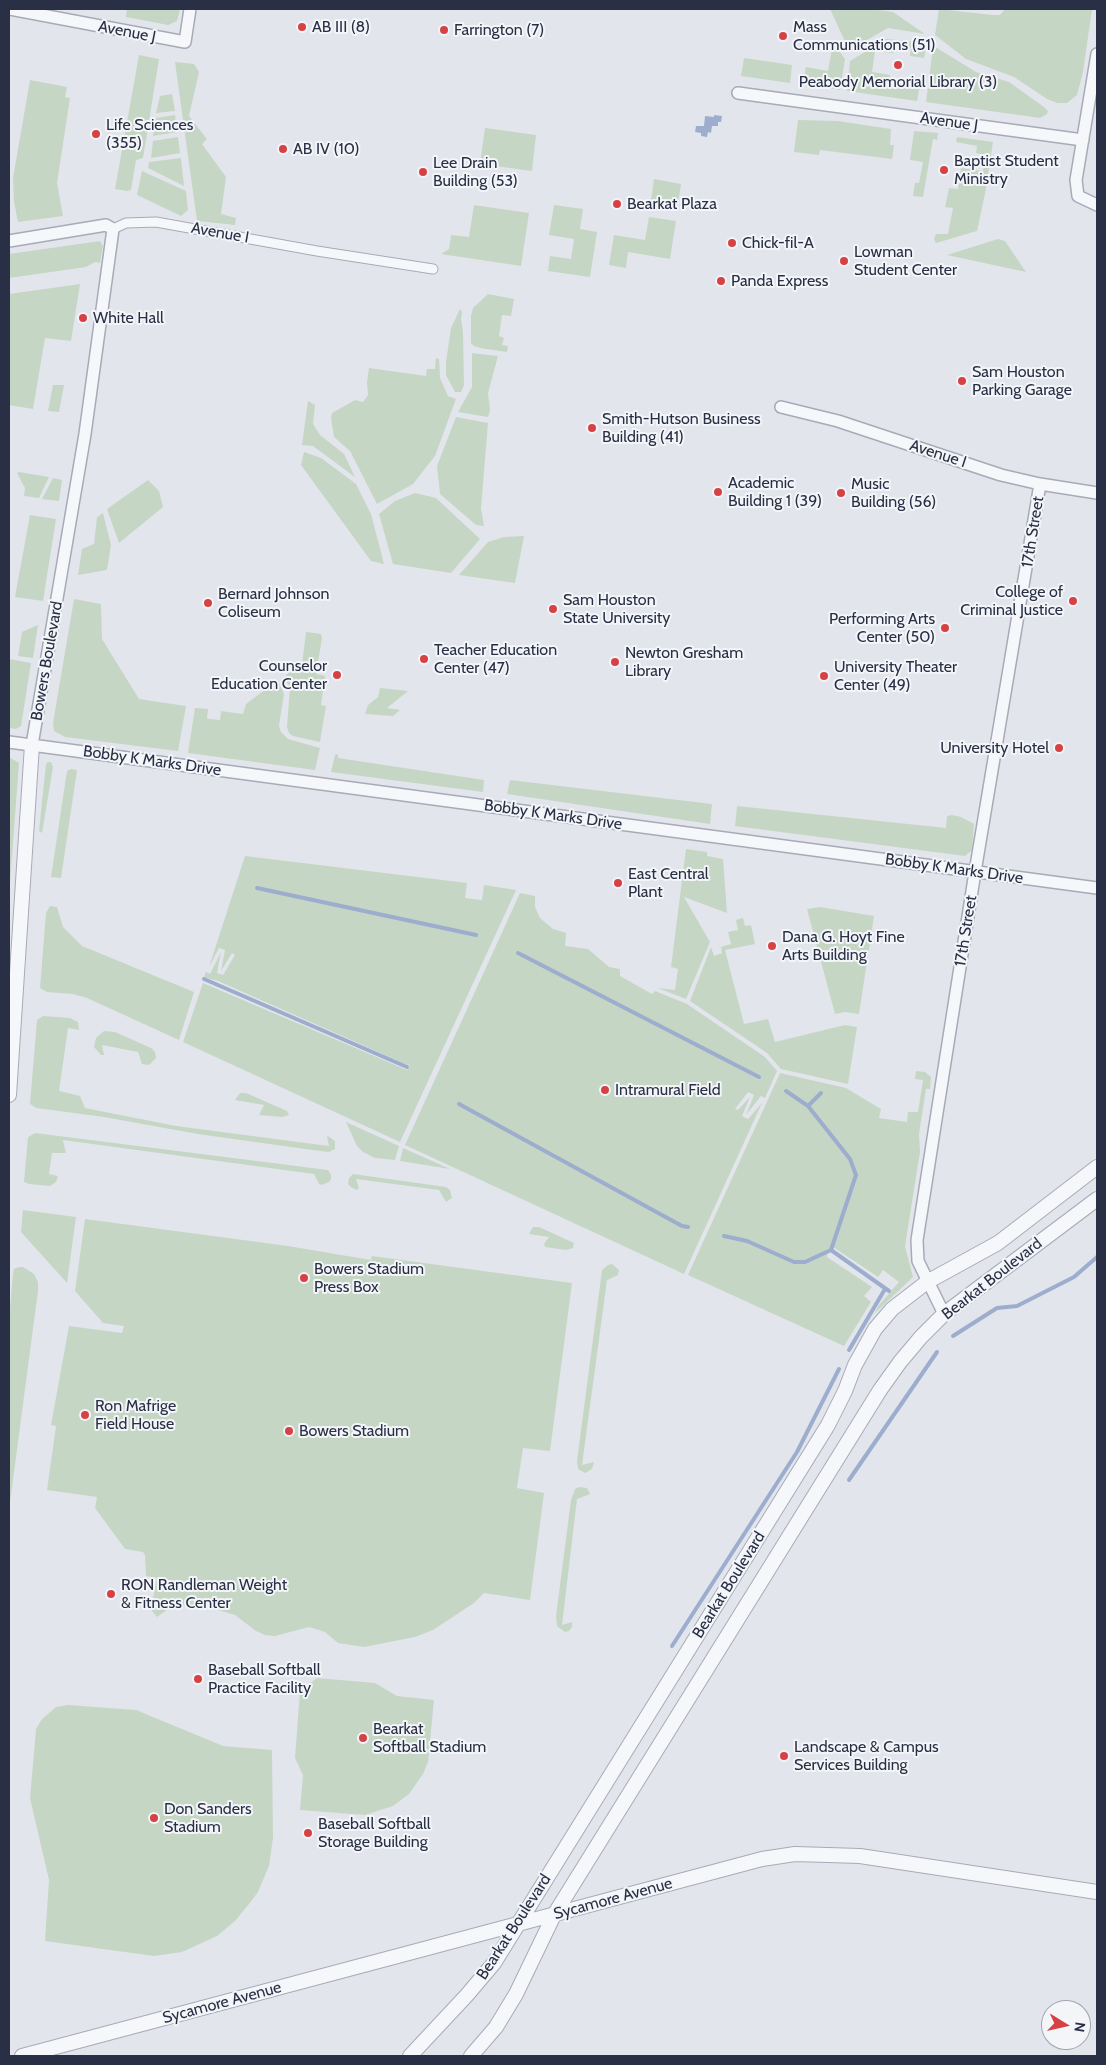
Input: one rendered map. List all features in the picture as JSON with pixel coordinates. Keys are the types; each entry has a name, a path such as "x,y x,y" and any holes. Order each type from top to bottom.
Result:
{"street":[{"name":"Avenue J","path":"10,9 185,42 190,9"},
{"path":"1097,54 1076,180 1078,196 1097,205"},
{"name":"Avenue J","path":"738,93 1083,140"},
{"name":"Avenue I","path":"9,241 106,225 113,229 126,223 156,222 317,251 433,269"},
{"name":"Bowers Boulevard","path":"9,1095 32,745 85,434 113,229"},
{"name":"Avenue I","path":"781,407 838,421 1000,475 1040,484 1097,493"},
{"name":"17th Street","path":"944,1314 918,1262 917,1240 975,872 1040,484"},
{"name":"Bobby K Marks Drive","path":"9,742 1097,888"},
{"name":"Bearkat Boulevard","path":"410,2056 468,1995 494,1963 828,1425 845,1391 855,1365 875,1329 892,1309 927,1282 998,1243 1097,1166"},
{"name":"Bearkat Boulevard","path":"471,2056 496,2027 516,1994 554,1915 880,1390 915,1343 944,1314 1097,1199"},
{"name":"Sycamore Avenue","path":"22,2056 762,1859 795,1854 860,1856 1097,1892"}],"green space":[{"path":"127,9 180,9 177,21 168,25 126,17"},
{"path":"830,9 872,9 893,12 925,34 888,28 849,50"},
{"path":"939,9 1000,15 1005,9 1092,9 1083,72 1077,95 1067,103 1057,103 1047,99 1014,77 966,59 935,35"},
{"path":"886,39 927,43 924,58 910,56 911,48 895,46 893,53 875,51 872,72 890,75 889,82 905,85 906,78 921,80 917,101 847,91 850,61"},
{"path":"833,43 845,59 840,90 803,84 806,67 828,71"},
{"path":"933,47 976,72 1009,82 1044,107 1048,111 1047,114 1040,118 926,102"},
{"path":"139,55 159,59 143,158 136,160 131,190 127,191 115,189"},
{"path":"744,58 792,65 790,83 741,76"},
{"path":"175,62 194,64 199,72 189,116 207,139 202,144 226,177 221,214 236,218 235,225 197,221"},
{"path":"30,80 67,87 65,97 70,98 57,183 63,216 18,222 14,202 13,178"},
{"path":"172,94 175,111 156,113 160,96"},
{"path":"175,115 177,132 153,136 156,118"},
{"path":"798,120 838,121 891,129 890,145 894,145 892,159 820,150 819,155 794,152"},
{"path":"485,128 536,135 532,171 480,164"},
{"path":"914,131 938,133 937,140 933,139 923,197 913,196 915,183 919,183 923,162 910,160"},
{"path":"178,137 180,153 151,158 153,141"},
{"path":"957,137 993,142 985,194 977,231 936,243 934,239 936,234 948,234 953,208 945,207 949,188 958,189 961,168 983,171 986,155 976,153 977,146 956,142"},
{"path":"181,158 184,186 148,168 149,162"},
{"path":"142,171 186,191 188,210 181,216 137,195"},
{"path":"654,179 681,184 678,204 651,200"},
{"path":"474,205 529,213 521,266 441,254 449,249 451,235 469,237"},
{"path":"554,205 583,209 580,229 597,232 590,277 548,271 550,256 571,259 574,239 549,235"},
{"path":"649,217 676,221 670,259 628,252 626,268 609,265 614,235 645,240"},
{"path":"998,239 1005,241 1026,272 947,255"},
{"path":"100,241 103,246 100,263 95,262 86,267 9,278 9,254"},
{"path":"80,284 71,341 45,338 33,409 9,405 9,294"},
{"path":"488,294 514,299 511,316 502,315 499,336 504,338 502,345 508,346 507,352 480,348 471,343 471,316 473,308"},
{"path":"460,309 462,312 464,385 461,392 455,392 446,375 446,362 451,328"},
{"path":"472,353 498,356 488,393 490,410 488,417 458,412 472,387"},
{"path":"436,358 439,359 440,378 448,396 456,399 435,456 413,484 377,504 350,451 334,437 332,413 355,400 363,402 368,395 369,368 426,376 427,369 435,369"},
{"path":"53,385 64,385 59,412 48,411"},
{"path":"308,401 315,405 313,424 320,435 344,454 355,477 313,446 302,445"},
{"path":"456,417 488,423 481,508 484,526 476,525 440,494 437,466"},
{"path":"304,452 321,458 356,484 371,514 384,564 371,561 301,465"},
{"path":"17,473 49,477 39,498 24,496 25,488"},
{"path":"53,478 62,480 59,501 42,499"},
{"path":"148,480 159,491 163,507 119,543 107,509"},
{"path":"415,493 436,498 480,539 451,573 393,564 379,514 395,501"},
{"path":"103,513 111,545 107,570 78,575 82,549 94,544 97,517"},
{"path":"30,515 56,519 43,601 15,597"},
{"path":"524,536 515,583 459,575 488,542 504,537"},
{"path":"74,599 101,604 102,639 139,699 186,706 178,751 65,737 54,731 53,723"},
{"path":"38,625 33,658 18,656 22,632"},
{"path":"306,632 321,634 322,638 316,674 325,676 321,705 326,706 320,742 293,736 289,733 287,727 290,687 284,678 289,672 301,673"},
{"path":"9,659 31,663 21,726 16,729 9,728"},
{"path":"278,680 284,694 279,726 281,732 288,739 320,748 315,770 188,753 195,708 208,709 207,718 209,719 220,720 221,711 243,714 246,704"},
{"path":"380,688 408,691 387,708 400,710 393,716 365,714 368,705 378,697"},
{"path":"338,754 338,758 484,780 483,792 331,772 335,755"},
{"path":"9,757 19,763 9,896"},
{"path":"51,762 53,767 42,833 39,831 46,764"},
{"path":"71,769 77,770 61,878 51,877 67,771"},
{"path":"510,780 712,804 710,824 507,794"},
{"path":"737,806 946,828 947,816 952,815 961,817 974,824 972,850 965,856 735,826"},
{"path":"686,849 707,852 707,856 723,859 727,913 684,897 710,942 686,999 658,988 675,990 678,969 671,967"},
{"path":"245,856 467,883 465,898 482,900 484,885 516,890 400,1142 183,1042 203,983 407,1070 410,1066 218,981 204,977 206,972 210,974 221,952 217,973 223,975 235,955 232,953 221,971 225,950 219,948 209,967"},
{"path":"520,893 535,896 535,907 540,918 553,929 566,933 565,946 588,949 609,967 620,969 620,976 652,994 655,991 687,1004 765,1057 777,1071 765,1098 761,1096 746,1115 754,1095 748,1092 735,1109 738,1110 750,1097 742,1116 748,1119 762,1103 684,1274 405,1145"},
{"path":"50,906 57,907 63,927 82,946 194,992 179,1040 87,998 73,994 47,992 40,988 46,913"},
{"path":"820,907 874,916 859,1014 845,1012 835,1014 807,909"},
{"path":"743,918 745,926 751,925 755,944 725,950 744,1024 768,1019 775,1042 845,1025 857,1027 848,1084 781,1069 767,1053 690,1001 711,947 714,956 722,953 721,947 731,944 728,932 738,930 736,920"},
{"path":"43,1016 70,1018 78,1022 79,1030 68,1028 59,1091 80,1096 85,1108 176,1126 329,1146 328,1136 335,1141 335,1149 329,1152 305,1149 36,1108 30,1104 37,1020"},
{"path":"104,1031 115,1032 151,1048 155,1052 156,1058 149,1065 142,1064 138,1052 102,1045 104,1055 101,1055 94,1047 96,1038"},
{"path":"916,1071 925,1072 931,1077 930,1089 926,1089 919,1134 920,1152 905,1246 913,1277 874,1314 879,1305 899,1282 883,1270 878,1277 833,1247 828,1251 827,1257 872,1287 864,1296 871,1302 844,1346 688,1275 780,1073 846,1088 881,1109 879,1118 907,1122 908,1112 918,1112 923,1080 915,1079"},
{"path":"240,1093 246,1093 287,1111 289,1115 282,1117 259,1115 264,1105 235,1100"},
{"path":"346,1122 399,1146 395,1160 375,1158 363,1152 357,1146"},
{"path":"35,1133 328,1170 331,1179 322,1185 319,1184 314,1174 63,1140 66,1153 52,1153 49,1174 58,1176 56,1182 50,1186 29,1184 24,1182 28,1137"},
{"path":"403,1148 450,1169 400,1161"},
{"path":"353,1174 446,1187 450,1190 452,1198 446,1202 439,1190 356,1179 359,1188 357,1190 348,1184 349,1178"},
{"path":"23,1210 76,1217 67,1283 21,1232"},
{"name":"Bowers Stadium","path":"85,1219 288,1246 371,1260 372,1256 572,1283 550,1451 523,1448 517,1488 544,1493 530,1600 484,1593 474,1603 433,1630 415,1637 364,1647 338,1643 325,1632 309,1627 275,1636 265,1635 256,1631 235,1615 205,1606 181,1606 167,1610 157,1617 152,1611 152,1603 157,1578 146,1576 145,1555 143,1552 125,1549 95,1508 97,1497 47,1490 56,1426 51,1425 69,1326 122,1333 124,1326 103,1323 75,1291"},
{"path":"533,1227 539,1227 574,1243 573,1248 566,1250 545,1247 544,1244 549,1237 529,1234"},
{"path":"612,1264 619,1270 618,1275 607,1280 582,1465 594,1462 592,1469 585,1473 578,1469 577,1461 602,1270"},
{"path":"23,1267 34,1274 38,1282 38,1291 9,1510 9,1320 13,1273 14,1269"},
{"path":"579,1487 587,1488 590,1494 577,1499 562,1625 572,1622 572,1627 569,1631 565,1632 557,1626 556,1616 571,1500 575,1489"},
{"name":"Bearkat Softball Stadium","path":"317,1678 375,1683 397,1696 434,1700 428,1762 423,1774 409,1794 393,1806 365,1815 300,1810 303,1775 295,1758 300,1691"},
{"name":"Don Sanders Stadium","path":"68,1705 136,1710 223,1746 272,1750 273,1838 269,1866 258,1892 235,1921 217,1936 182,1952 154,1956 45,1941 49,1880 30,1798 36,1729 42,1719 56,1707"}],"water":[{"path":"714,115 722,116 721,122 718,122 718,126 712,126 711,133 708,132 707,137 695,132 696,126 704,126 705,116 714,117"}],"waterway":[{"path":"257,888 476,935"},
{"path":"518,953 759,1077"},
{"path":"204,979 407,1067"},
{"path":"724,1236 747,1241 794,1262 805,1262 831,1250 856,1175 850,1159 808,1106 786,1091"},
{"path":"808,1106 821,1093"},
{"path":"459,1104 682,1226 688,1227"},
{"path":"831,1250 889,1291"},
{"path":"953,1336 997,1308 1017,1306 1074,1277 1097,1257"},
{"path":"849,1350 885,1289"},
{"path":"849,1480 937,1352"},
{"path":"672,1646 797,1452 839,1369"}],"place":[{"name":"AB III (8)","path":"302,27"},
{"name":"Farrington (7)","path":"444,30"},
{"name":"Mass Communications (51)","path":"783,36"},
{"name":"Peabody Memorial Library (3)","path":"898,65"},
{"name":"Life Sciences (355)","path":"96,134"},
{"name":"AB IV (10)","path":"283,149"},
{"name":"Baptist Student Ministry","path":"944,170"},
{"name":"Lee Drain Building (53)","path":"423,172"},
{"name":"Bearkat Plaza","path":"617,204"},
{"name":"Chick-fil-A","path":"732,243"},
{"name":"Lowman Student Center","path":"844,261"},
{"name":"Panda Express","path":"721,281"},
{"name":"White Hall","path":"83,318"},
{"name":"Sam Houston Parking Garage","path":"962,381"},
{"name":"Smith-Hutson Business Building (41)","path":"592,428"},
{"name":"Academic Building 1 (39)","path":"718,492"},
{"name":"Music Building (56)","path":"841,493"},
{"name":"College of Criminal Justice","path":"1073,601"},
{"name":"Bernard Johnson Coliseum","path":"208,603"},
{"name":"Sam Houston State University","path":"553,609"},
{"name":"Performing Arts Center (50)","path":"945,628"},
{"name":"Teacher Education Center (47)","path":"424,659"},
{"name":"Newton Gresham Library","path":"615,662"},
{"name":"Counselor Education Center","path":"337,675"},
{"name":"University Theater Center (49)","path":"824,676"},
{"name":"University Hotel","path":"1059,748"},
{"name":"East Central Plant","path":"618,883"},
{"name":"Dana G. Hoyt Fine Arts Building","path":"772,946"},
{"name":"Intramural Field","path":"605,1090"},
{"name":"Bowers Stadium Press Box","path":"304,1278"},
{"name":"Ron Mafrige Field House","path":"85,1415"},
{"name":"Bowers Stadium","path":"289,1431"},
{"name":"RON Randleman Weight & Fitness Center","path":"111,1594"},
{"name":"Baseball Softball Practice Facility","path":"198,1679"},
{"name":"Bearkat Softball Stadium","path":"363,1738"},
{"name":"Landscape & Campus Services Building","path":"784,1756"},
{"name":"Don Sanders Stadium","path":"154,1818"},
{"name":"Baseball Softball Storage Building","path":"308,1833"}]}
